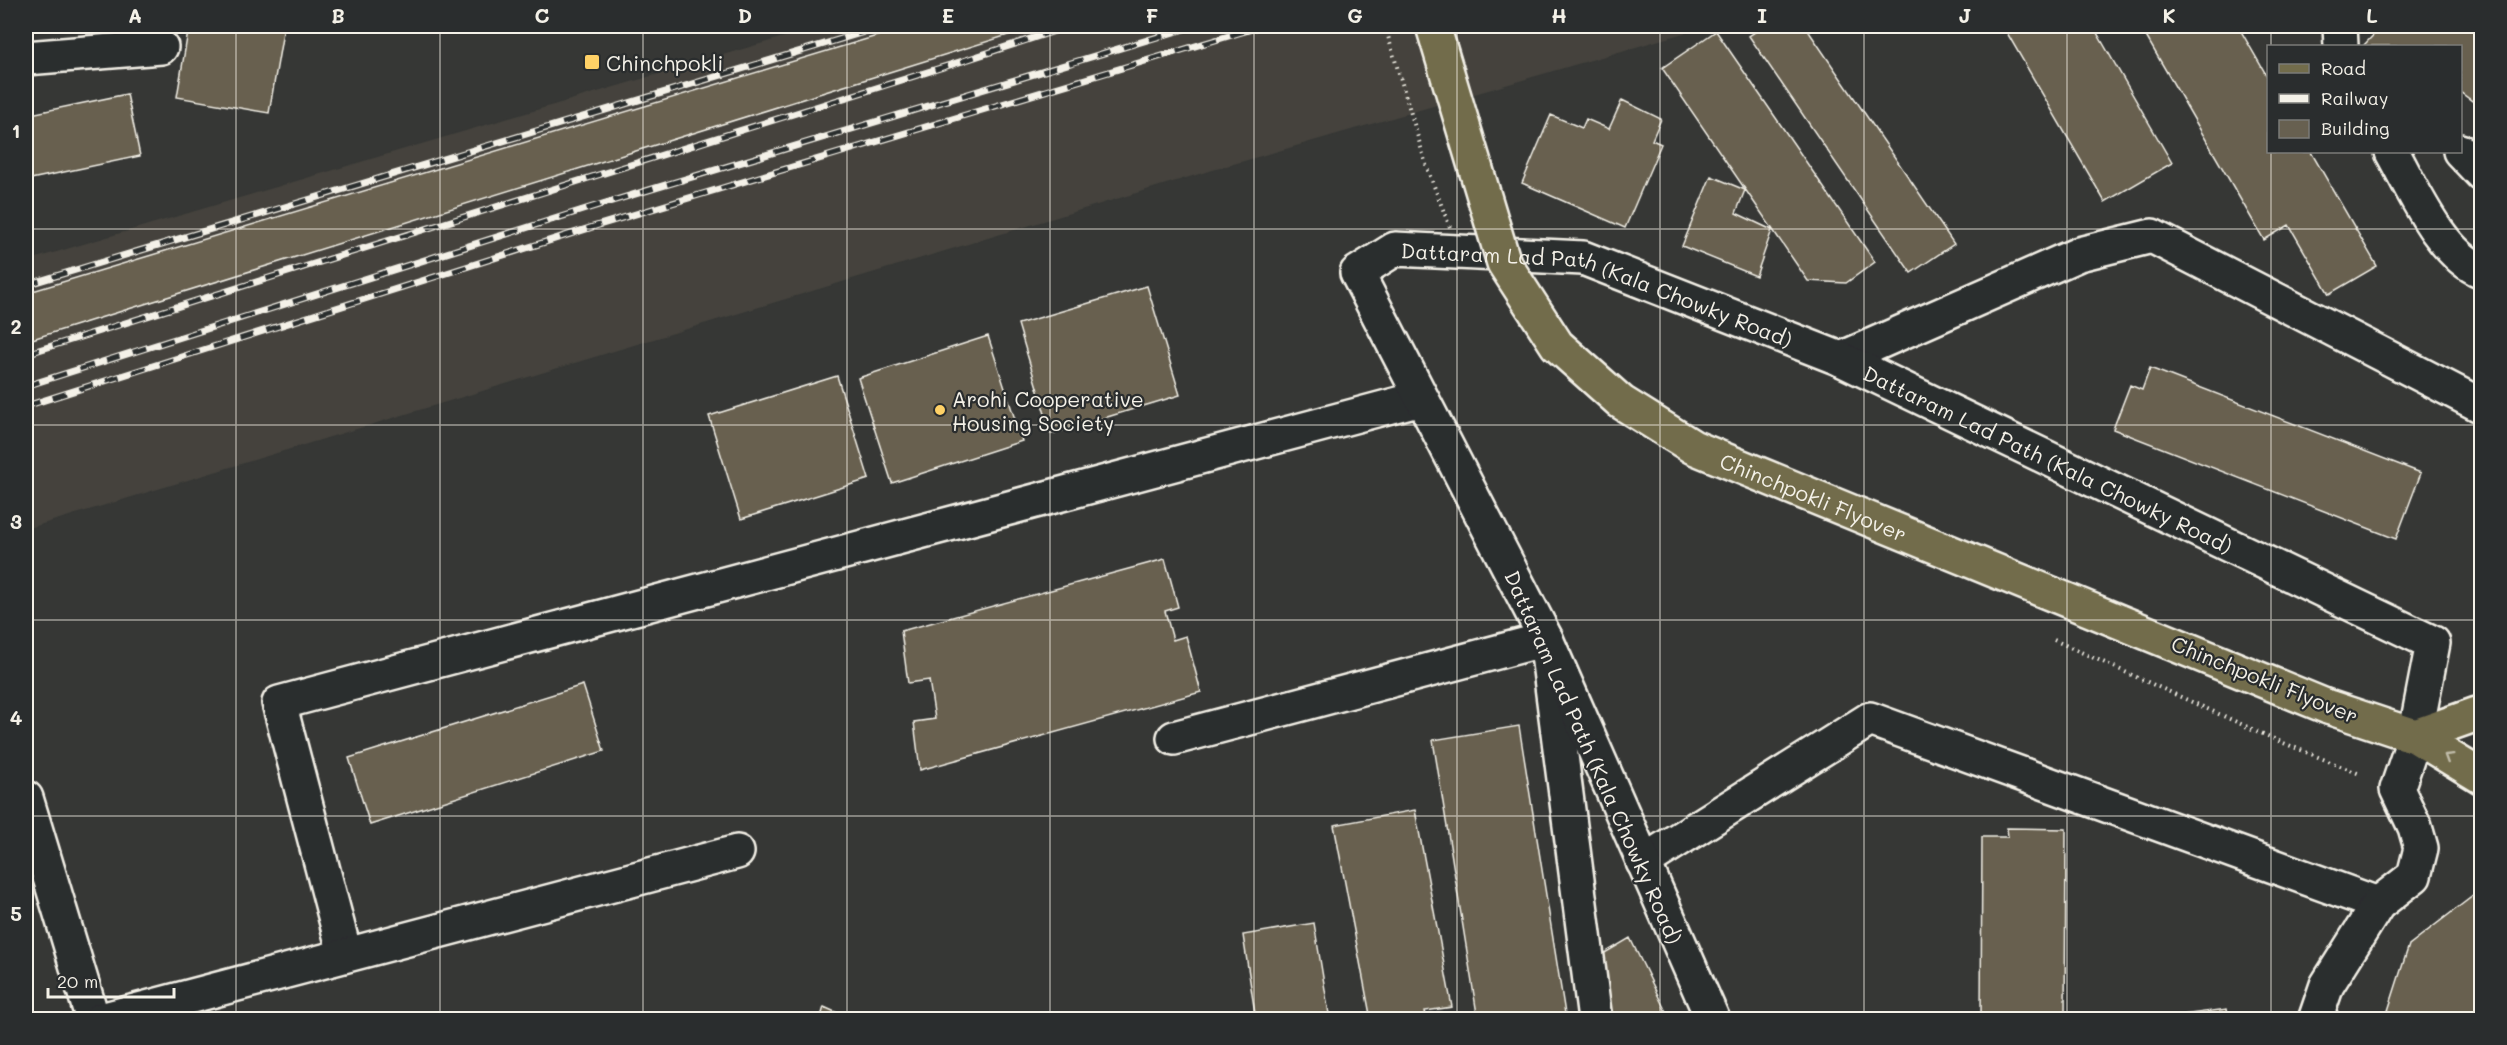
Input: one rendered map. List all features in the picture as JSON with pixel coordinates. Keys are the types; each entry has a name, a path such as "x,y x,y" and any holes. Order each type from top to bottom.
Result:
{"main road":[{"name":"Chinchpokli Flyover","path":"1433,26 1504,263 1557,345 1621,402 1693,447 2328,707 2415,736 2481,777"},
{"path":"2415,736 2477,714 2481,715"}],"street":[{"path":"2340,26 2341,45"},
{"path":"26,57 161,47"},
{"path":"2393,153 2440,236 2471,267 2481,271"},
{"path":"2462,153 2481,174"},
{"path":"1841,359 2079,254 2152,236 2481,406"},
{"name":"Dattaram Lad Path (Kala Chowky Road)","path":"1713,1020 1545,639 1357,273 1395,249 1583,258 1841,359 2433,643 2415,736"},
{"path":"345,954 279,703 1422,398"},
{"path":"1174,738 1545,639 1596,1020"},
{"path":"1643,861 1870,719 2378,904"},
{"path":"2315,1020 2327,985 2378,904 2414,876 2421,848 2415,827 2397,789 2415,736"},
{"path":"26,798 93,1020"},
{"path":"101,1020 737,852"}],"path":[{"path":"1385,26 1427,168 1452,234"}],"shaded area":[{"path":"821,26 1708,26 1199,174 26,529 26,261"}],"building":[{"path":"189,26 284,26 269,113 177,97"},
{"path":"910,26 1037,26 26,341 26,293"},
{"path":"1764,26 1805,26 1954,244 1911,273 1749,36"},
{"path":"2003,26 2093,26 2172,163 2105,202"},
{"path":"2140,26 2238,26 2267,76 2267,153 2312,153 2377,266 2329,294 2289,225 2264,240"},
{"path":"2382,26 2482,26 2482,108 2462,93 2462,45 2364,45"},
{"path":"1716,31 1875,262 1846,283 1808,281 1662,68"},
{"path":"127,94 140,156 26,180 26,115"},
{"path":"1622,100 1661,119 1652,140 1661,144 1625,228 1522,183 1551,115 1582,128 1586,119 1609,129"},
{"path":"1711,176 1745,190 1736,213 1772,230 1756,276 1682,246"},
{"path":"1147,286 1180,395 1051,434 1018,324"},
{"name":"Arohi Cooperative Housing Society","path":"988,336 1022,441 892,483 858,378"},
{"path":"2150,368 2421,473 2396,539 2113,429 2130,385 2142,390"},
{"path":"837,376 869,479 741,519 709,416"},
{"path":"1165,559 1178,607 1165,611 1173,640 1186,636 1201,692 920,770 914,722 935,719 929,680 908,683 901,631"},
{"path":"583,685 604,751 370,825 349,758"},
{"path":"1519,726 1566,1020 1478,1020 1433,740"},
{"path":"1415,810 1452,1007 1425,1011 1427,1020 1371,1020 1334,825"},
{"path":"2007,828 2066,829 2065,1020 1981,1020 1982,837 2008,837"},
{"path":"2482,889 2482,1020 2385,1020 2409,945"},
{"path":"1314,923 1330,1020 1256,1020 1243,935"},
{"path":"1630,938 1670,1020 1612,1020 1596,958"},
{"path":"824,1007 853,1020 820,1020"},
{"path":"2227,1009 2229,1020 2144,1020"}],"railway":[{"path":"26,285 884,26"},
{"path":"26,354 1070,26"},
{"path":"26,386 589,208 1194,26"},
{"path":"26,406 599,225 1262,26"}],"place":[{"name":"Chinchpokli","path":"592,62"},
{"name":"Arohi Cooperative Housing Society","path":"940,410"}]}
